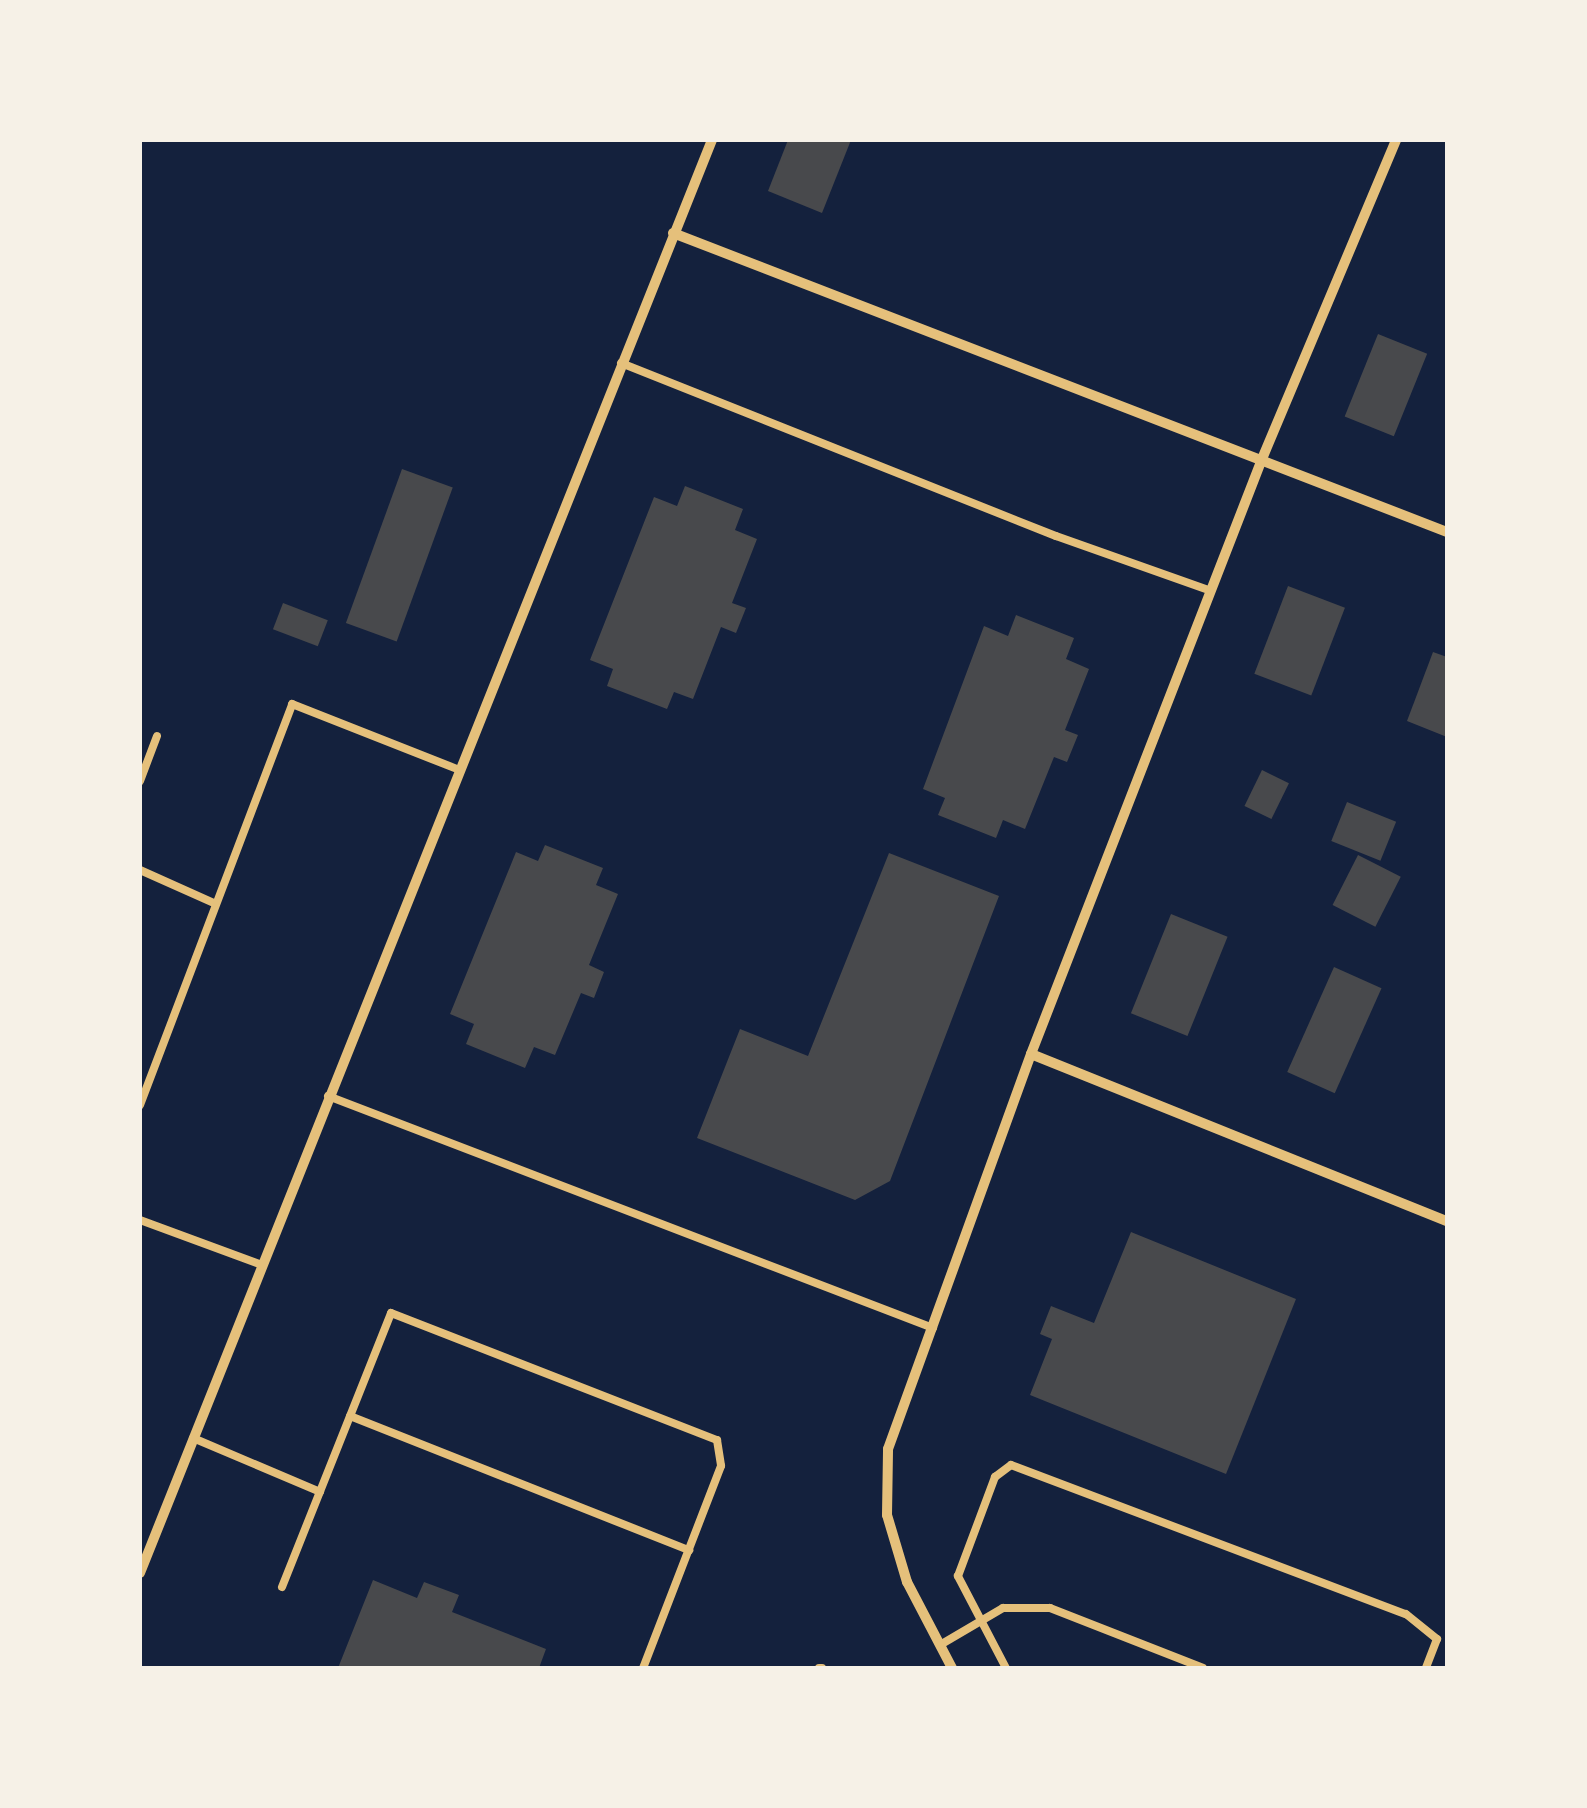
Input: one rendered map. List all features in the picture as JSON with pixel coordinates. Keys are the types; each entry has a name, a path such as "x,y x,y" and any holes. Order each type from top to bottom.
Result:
{"street":[{"path":"140,1573 457,769 712,140"},
{"path":"952,1668 907,1582 887,1516 888,1449 1031,1054 1262,459 1396,140"},
{"path":"672,234 1447,532"},
{"path":"1031,1054 1447,1221"}],"lane":[{"path":"621,362 1056,536 1211,591"},
{"path":"140,1105 292,704 457,769"},
{"path":"140,782 157,736"},
{"path":"140,870 216,904"},
{"path":"328,1096 933,1328"},
{"path":"140,1220 262,1266"},
{"path":"282,1588 390,1313 717,1440 721,1466 643,1668"},
{"path":"350,1416 688,1550"},
{"path":"193,1438 320,1492"},
{"path":"1006,1668 958,1576 995,1477 1011,1465 1406,1614 1436,1639 1426,1668"},
{"path":"940,1645 1003,1608 1050,1608 1203,1668"}],"building":[{"path":"788,140 851,140 822,213 768,191"},
{"path":"1378,334 1427,354 1394,436 1345,417"},
{"path":"402,469 453,487 397,642 346,623"},
{"path":"685,486 743,509 735,530 757,539 732,603 746,608 736,633 721,627 693,699 674,692 667,709 607,686 613,669 590,660 654,497 677,506"},
{"path":"1288,586 1345,608 1311,696 1254,674"},
{"path":"283,603 328,620 318,646 273,629"},
{"path":"1016,615 1074,638 1066,659 1089,669 1065,730 1078,735 1067,762 1054,757 1025,829 1003,820 996,838 938,815 945,798 923,789 984,626 1008,636"},
{"path":"1433,652 1447,657 1447,737 1407,721"},
{"path":"1262,770 1289,783 1271,819 1244,806"},
{"path":"1347,802 1396,822 1380,861 1331,841"},
{"path":"545,845 603,868 596,885 618,894 589,965 604,972 594,998 581,993 555,1055 534,1047 525,1068 466,1044 474,1024 450,1014 516,852 538,861"},
{"path":"889,853 999,896 890,1181 855,1200 697,1138 740,1029 808,1056"},
{"path":"1358,855 1401,877 1375,927 1333,905"},
{"path":"1171,914 1228,937 1187,1036 1131,1013"},
{"path":"1334,967 1382,988 1335,1093 1287,1072"},
{"path":"1131,1232 1296,1299 1226,1474 1030,1395 1052,1339 1040,1334 1051,1306 1094,1323"},
{"path":"373,1580 417,1598 424,1582 459,1595 452,1612 546,1649 539,1668 338,1668"}]}
